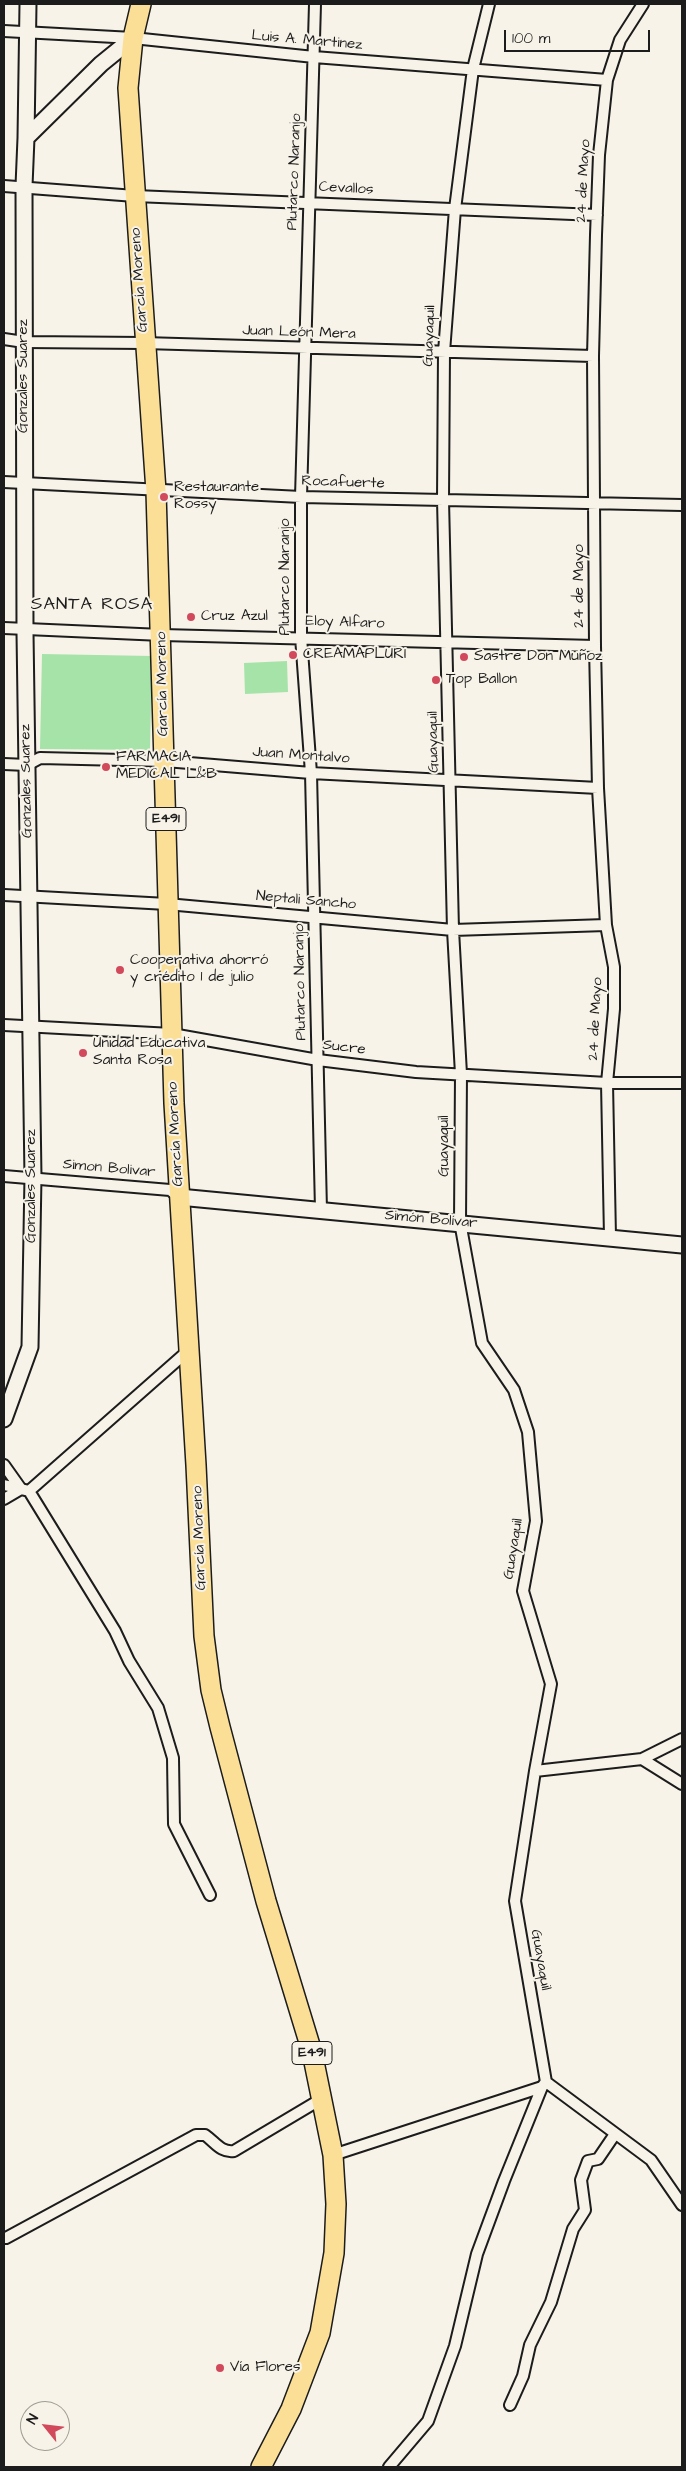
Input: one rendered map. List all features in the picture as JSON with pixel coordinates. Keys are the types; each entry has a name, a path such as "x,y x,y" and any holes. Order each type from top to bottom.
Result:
{"highway":[{"name":"García Moreno","path":"141,4 133,38 128,88 144,343 156,491 162,635 161,686 165,761 167,904 172,1034 179,1197 204,1636 211,1690 220,1727 266,1901 312,2052 322,2098"},
{"name":"E491","path":"261,2467 292,2410 320,2333 334,2253 336,2204 333,2155 322,2098"}],"street":[{"name":"Gonzales Suarez","path":"4,1419 30,1347 33,1177 24,484 24,186 28,4"},
{"name":"Plutarco Naranjo","path":"315,4 301,497 301,637 311,773 321,1210"},
{"name":"Guayaquil","path":"490,4 473,70 455,209 444,352 443,500 453,930 461,1074 460,1222 482,1343 514,1390 528,1432 536,1521 523,1591 551,1684 535,1771 515,1901 544,2084"},
{"name":"24 de Mayo","path":"610,1237 607,1084 614,1009 614,967 606,925 598,788 593,356 599,155 607,80 620,40 643,4"},
{"name":"Luis A. Martinez","path":"4,31 133,38 314,57 607,80"},
{"path":"26,138 101,64 133,38"},
{"name":"Cevallos","path":"4,186 24,186 135,196 597,215"},
{"name":"Juan León Mera","path":"4,339 24,342 144,343 593,356"},
{"name":"Rocafuerte","path":"4,482 301,497 682,505"},
{"name":"Eloy Alfaro","path":"4,628 162,635 301,637 595,646"},
{"name":"Juan Montalvo","path":"4,764 27,765 40,758 165,761 311,773 598,788"},
{"name":"Neptali Sancho","path":"4,895 167,904 453,930 606,925"},
{"name":"Sucre","path":"4,1026 172,1034 318,1060 416,1072 607,1084 682,1083"},
{"name":"Simon Bolivar","path":"4,1176 170,1190 179,1197"},
{"name":"Simón Bolívar","path":"179,1197 460,1222 682,1245"},
{"path":"4,1499 25,1490 189,1350"},
{"path":"4,1465 25,1490 115,1631 129,1661 158,1708 173,1758 174,1824 210,1895"},
{"path":"4,1485 25,1490"},
{"path":"535,1771 642,1759 682,1739"},
{"path":"642,1759 682,1784"},
{"path":"544,2084 651,2160 682,2205"},
{"path":"333,2155 544,2084"},
{"path":"390,2467 428,2421 455,2346 477,2254 504,2181 544,2084"},
{"path":"6,2238 196,2135 205,2135 220,2149 227,2152 234,2151 322,2098"},
{"path":"510,2405 523,2376 530,2346 551,2302 573,2229 585,2210 581,2180 588,2161 598,2159 615,2134"}],"green space":[{"path":"42,654 152,656 150,750 40,749"},
{"path":"287,661 288,692 245,694 244,663"}],"place":[{"name":"Restaurante Rossy","path":"164,497"},
{"name":"Cruz Azul","path":"191,617"},
{"name":"CREAMAPLURI","path":"293,655"},
{"name":"Sastre Don Muñoz","path":"464,657"},
{"name":"Top Ballon","path":"436,680"},
{"name":"FARMACIA MEDICAL L&B","path":"106,767"},
{"name":"Cooperativa ahorró y crédito 1 de julio","path":"120,970"},
{"name":"Unidad Educativa Santa Rosa","path":"83,1053"},
{"name":"Vía Flores","path":"220,2368"}],"district":[{"name":"SANTA ROSA","path":"92,605"}]}
